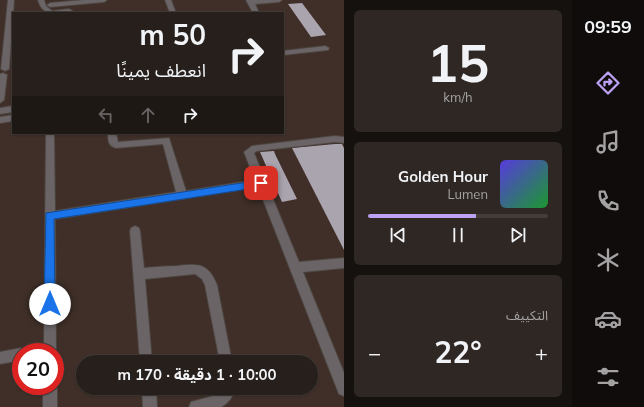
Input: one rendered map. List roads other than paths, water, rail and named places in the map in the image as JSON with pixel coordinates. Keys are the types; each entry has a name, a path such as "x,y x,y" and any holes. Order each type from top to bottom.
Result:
{"lane":[{"path":"0,100 12,0"},
{"path":"41,0 43,7 50,12"},
{"path":"50,3 104,0"},
{"path":"168,0 173,12"},
{"path":"255,12 250,2 279,0"},
{"path":"60,12 71,12"},
{"path":"284,53 325,48"},
{"path":"0,111 12,109"},
{"path":"0,120 12,118"},
{"path":"50,134 50,343"},
{"path":"112,134 113,142 116,144 166,140 182,196"},
{"path":"344,140 335,139 251,149 250,156 344,389"},
{"path":"50,216 261,183"},
{"path":"134,231 145,355"},
{"path":"295,268 344,263"},
{"path":"138,274 196,269 204,272 209,278 225,355"},
{"path":"0,358 12,356"},
{"path":"50,395 50,407"},
{"path":"149,395 150,407"},
{"path":"196,407 222,400 226,395"}]}
